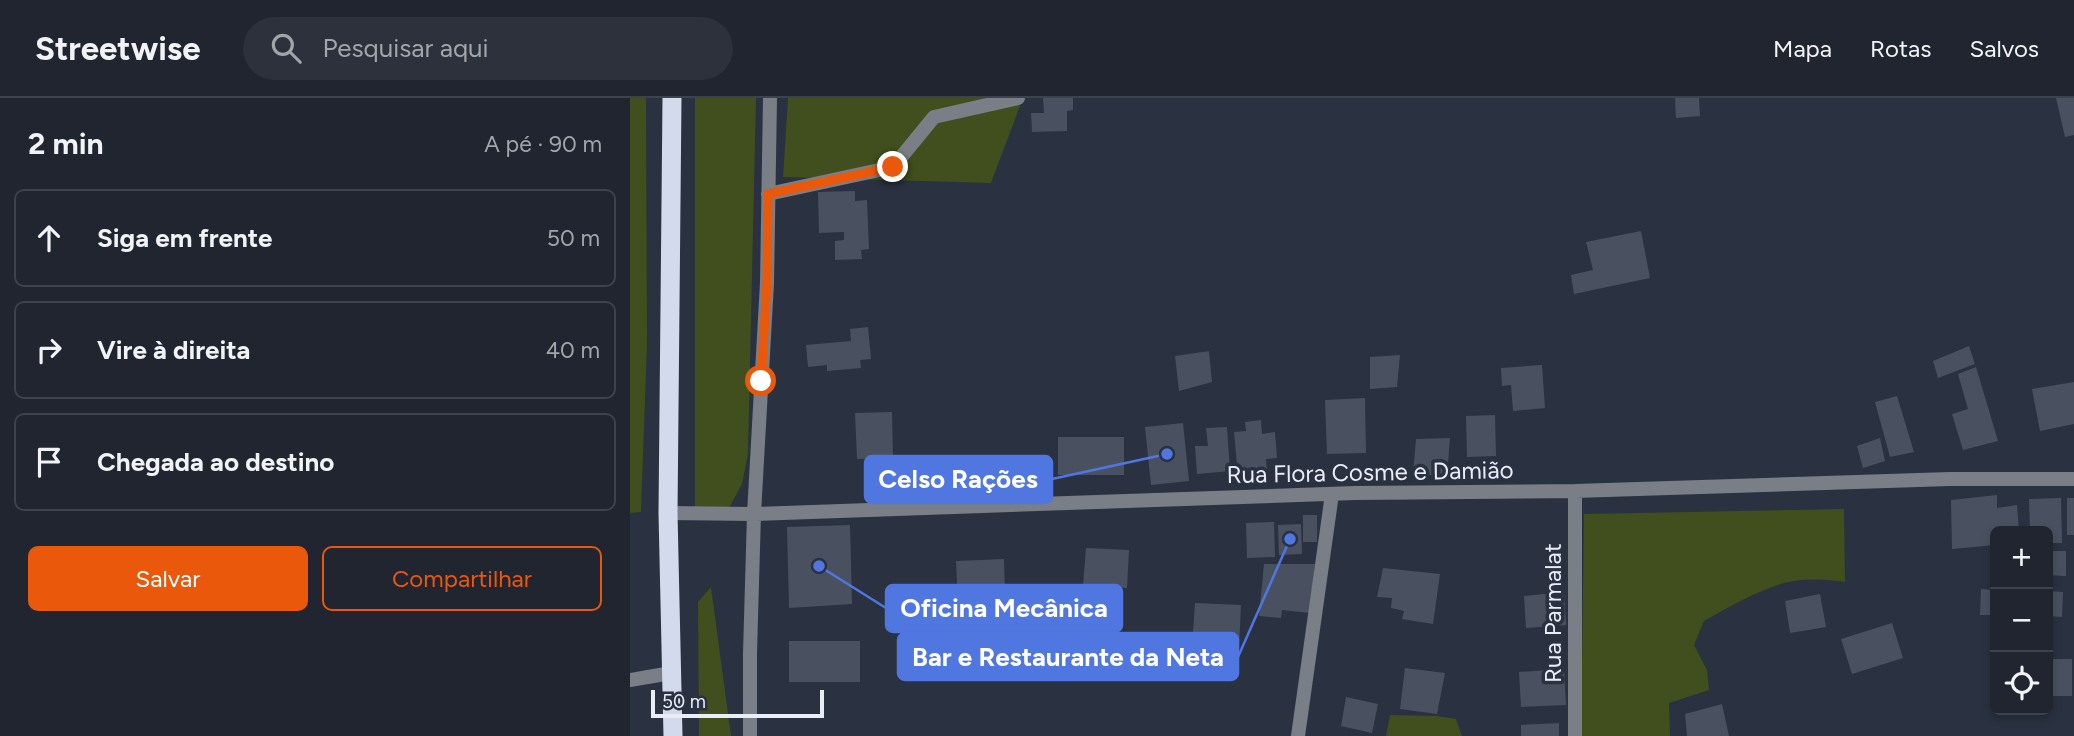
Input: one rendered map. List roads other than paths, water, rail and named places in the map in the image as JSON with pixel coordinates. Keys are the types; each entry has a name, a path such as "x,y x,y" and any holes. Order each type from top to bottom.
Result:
{"highway":[{"path":"672,98 668,513 673,736"}],"street":[{"path":"750,736 754,514 767,283 771,98"},
{"path":"768,194 893,167 934,117 1018,98"},
{"name":"Rua Flora Cosme e Damião","path":"668,513 754,514 1332,494 1575,491 1950,479 2074,479"},
{"name":"Rua Parmalat","path":"1575,491 1575,736"},
{"path":"1297,736 1332,494"},
{"path":"630,680 671,673"}],"place":[{"name":"Celso Rações","path":"1167,454"},
{"name":"Bar e Restaurante da Neta","path":"1290,539"},
{"name":"Oficina Mecânica","path":"819,566"}]}
